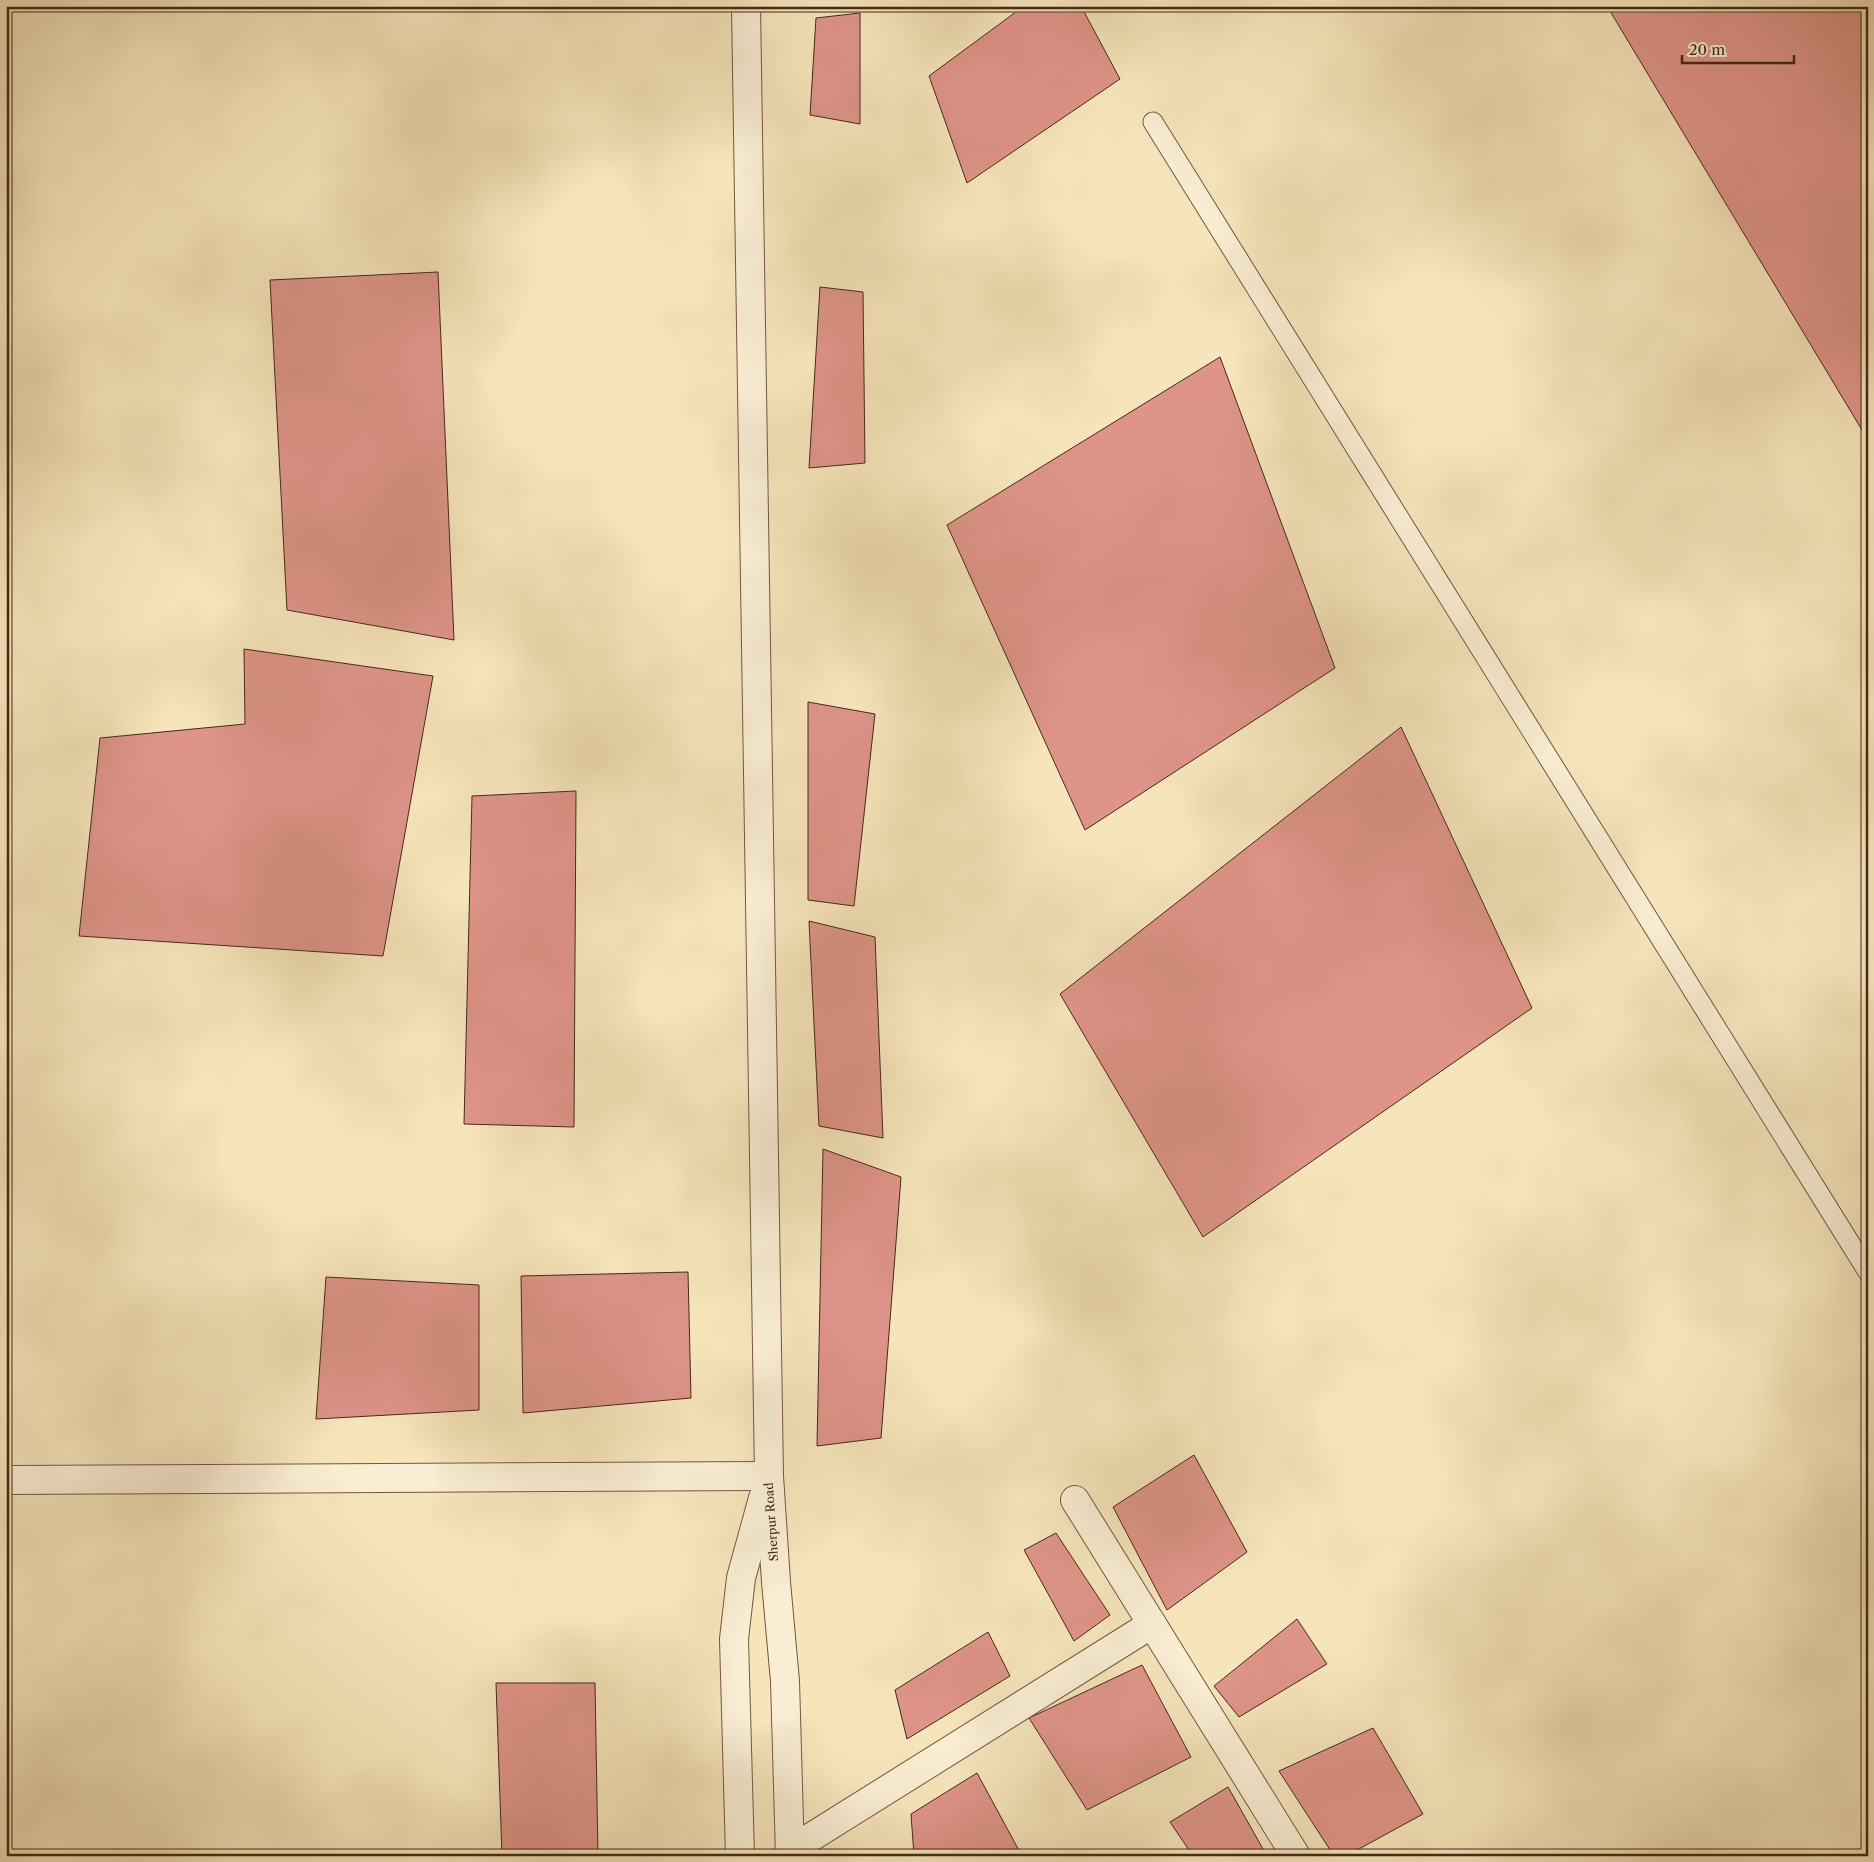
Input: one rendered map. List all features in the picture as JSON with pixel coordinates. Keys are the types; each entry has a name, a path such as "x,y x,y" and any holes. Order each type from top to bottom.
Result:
{"street":[{"path":"6,1480 769,1476 746,6"},
{"name":"Sherpur Road","path":"769,1476 785,1681 790,1853"},
{"name":"Sherpur Road","path":"740,1856 734,1639 741,1578 769,1476"},
{"path":"1075,1500 1296,1856"},
{"path":"790,1853 1152,1624"}],"lane":[{"path":"1153,122 1868,1272"}],"building":[{"path":"1024,6 1081,6 1120,79 967,183 929,76"},
{"path":"1607,6 1868,6 1868,440"},
{"path":"860,13 860,124 810,115 816,18"},
{"path":"438,272 454,640 287,610 270,280"},
{"path":"820,287 863,292 865,463 809,468"},
{"path":"1220,357 1335,668 1085,830 947,525"},
{"path":"244,649 433,676 383,956 79,936 100,738 245,724"},
{"path":"808,702 875,714 854,906 808,900"},
{"path":"1401,727 1532,1008 1203,1237 1060,994"},
{"path":"576,791 574,1127 464,1124 472,796"},
{"path":"809,921 875,937 883,1138 819,1126"},
{"path":"823,1149 901,1177 881,1438 817,1446"},
{"path":"688,1272 691,1398 523,1413 521,1276"},
{"path":"326,1277 479,1285 479,1410 316,1419"},
{"path":"1194,1455 1247,1552 1167,1610 1113,1507"},
{"path":"1056,1533 1110,1615 1074,1641 1024,1550"},
{"path":"1297,1619 1327,1664 1239,1717 1214,1686"},
{"path":"988,1632 1010,1676 907,1739 895,1690"},
{"path":"1142,1665 1191,1757 1087,1810 1029,1718"},
{"path":"496,1683 595,1683 598,1856 502,1856"},
{"path":"1373,1728 1423,1814 1346,1856 1334,1856 1279,1771"},
{"path":"977,1773 1022,1856 914,1856 911,1814"},
{"path":"1228,1787 1267,1856 1193,1856 1170,1822"}]}
